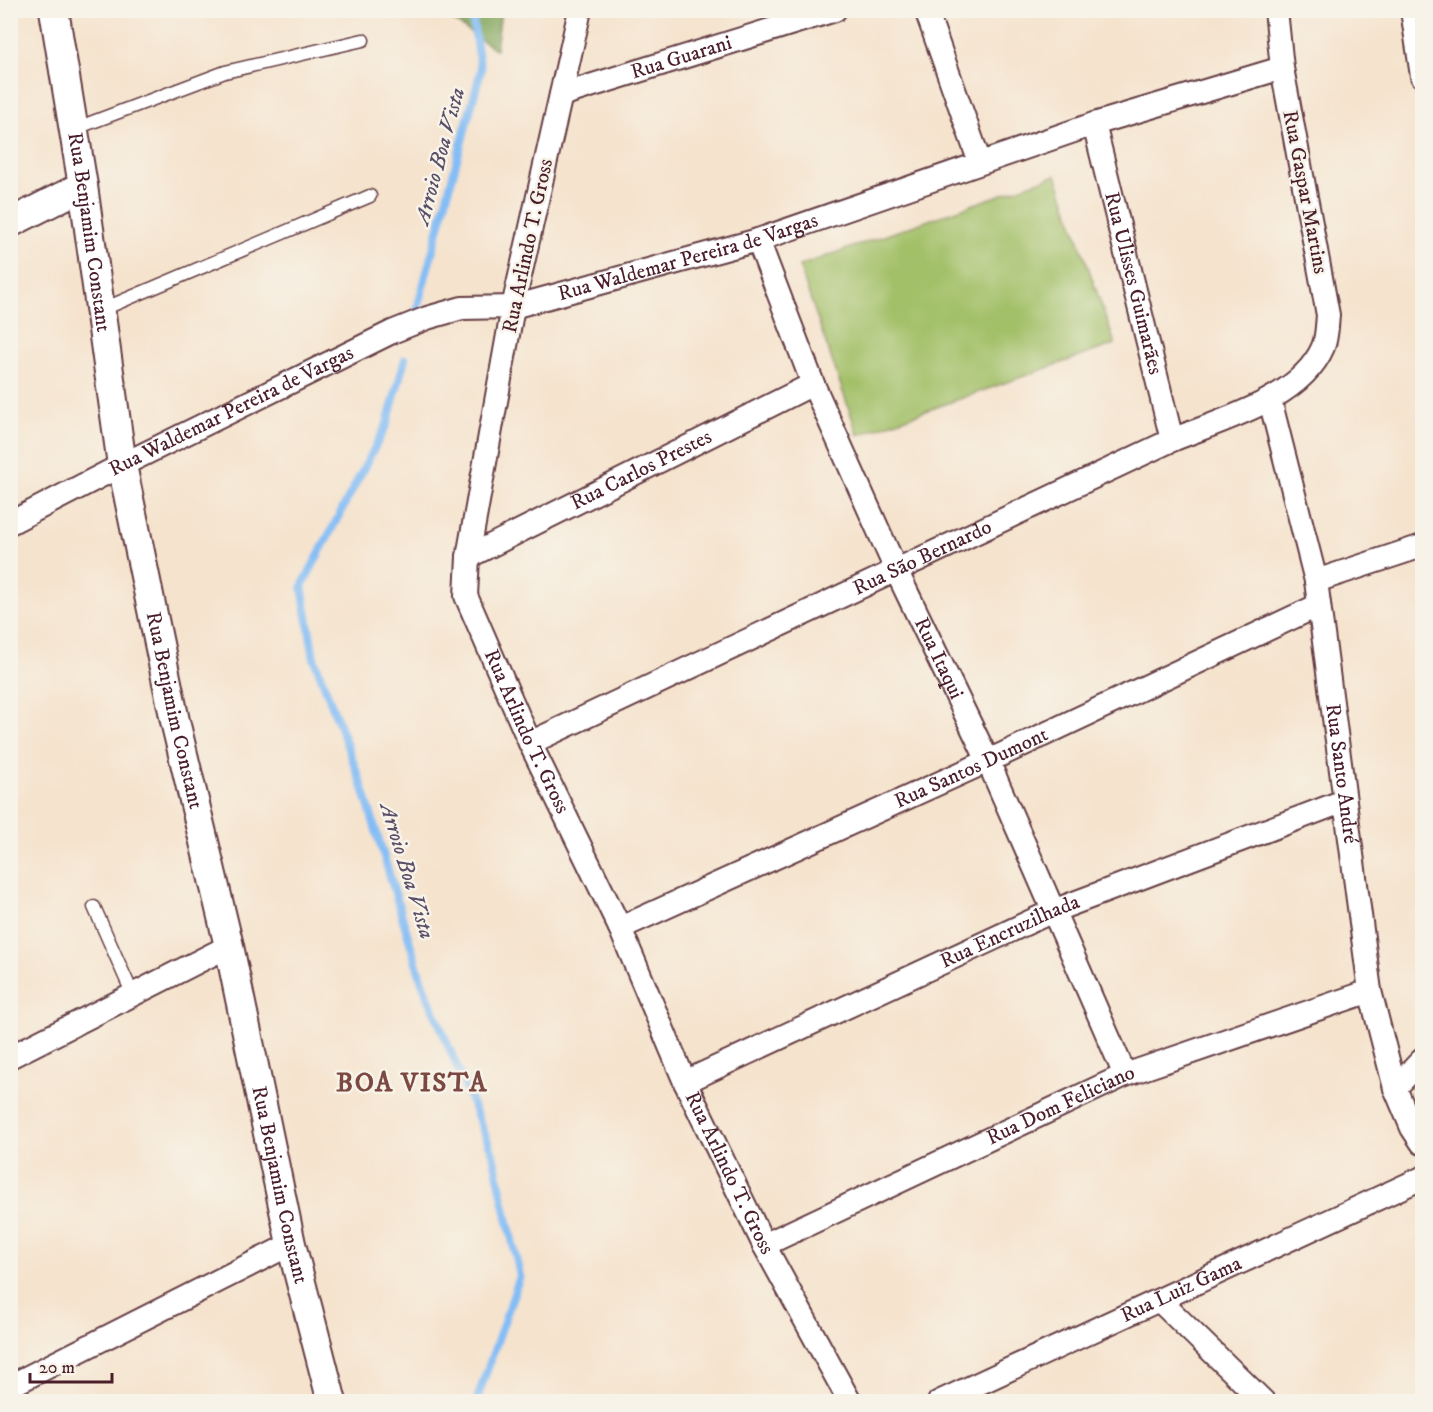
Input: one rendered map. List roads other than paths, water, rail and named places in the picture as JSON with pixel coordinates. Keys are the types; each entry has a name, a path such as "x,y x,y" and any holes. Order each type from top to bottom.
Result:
{"street":[{"name":"Rua Benjamim Constant","path":"54,10 83,186 122,465 175,721 229,946 291,1244 332,1401"},
{"name":"Rua Arlindo T. Gross","path":"580,10 513,307 468,557 466,596 530,743 620,928 685,1082 764,1245 850,1401"},
{"name":"Rua Guarani","path":"561,95 835,10"},
{"path":"926,10 980,164"},
{"name":"Rua Gaspar Martins","path":"1276,10 1282,68 1328,315 1324,346 1311,369"},
{"path":"1412,10 1422,76"},
{"name":"Rua Waldemar Pereira de Vargas","path":"10,524 122,465 392,332 427,318 462,308 513,307 758,240 1094,124 1282,68"},
{"name":"Rua Ulisses Guimarães","path":"1094,124 1172,440"},
{"path":"10,223 83,186"},
{"name":"Rua Itaqui","path":"758,240 813,384 897,572 988,761 1125,1075"},
{"name":"Rua São Bernardo","path":"530,743 897,572 1172,440 1270,400 1311,369"},
{"name":"Rua Carlos Prestes","path":"468,557 813,384"},
{"name":"Rua Santo André","path":"1270,400 1316,581 1370,991 1395,1088 1412,1128 1422,1143"},
{"path":"1316,581 1422,546"},
{"name":"Rua Santos Dumont","path":"620,928 988,761 1319,606"},
{"name":"Rua Encruzilhada","path":"685,1082 1053,911 1344,801"},
{"path":"10,1057 229,946"},
{"name":"Rua Dom Feliciano","path":"764,1245 1125,1075 1370,991"},
{"path":"1395,1088 1422,1060"},
{"name":"Rua Luiz Gama","path":"939,1401 1160,1301 1422,1178"},
{"path":"10,1386 291,1244"},
{"path":"1160,1301 1264,1401"}],"lane":[{"path":"74,129 225,72 363,40"},
{"path":"100,310 370,196"},
{"path":"94,907 133,995"}],"waterway":[{"name":"Arroio Boa Vista","path":"417,309 481,70 471,10"},
{"name":"Arroio Boa Vista","path":"405,359 387,424 302,586 314,658 363,788 422,982 493,1154 520,1276 476,1402"}],"district":[{"name":"BOA VISTA","path":"412,1083"}]}
